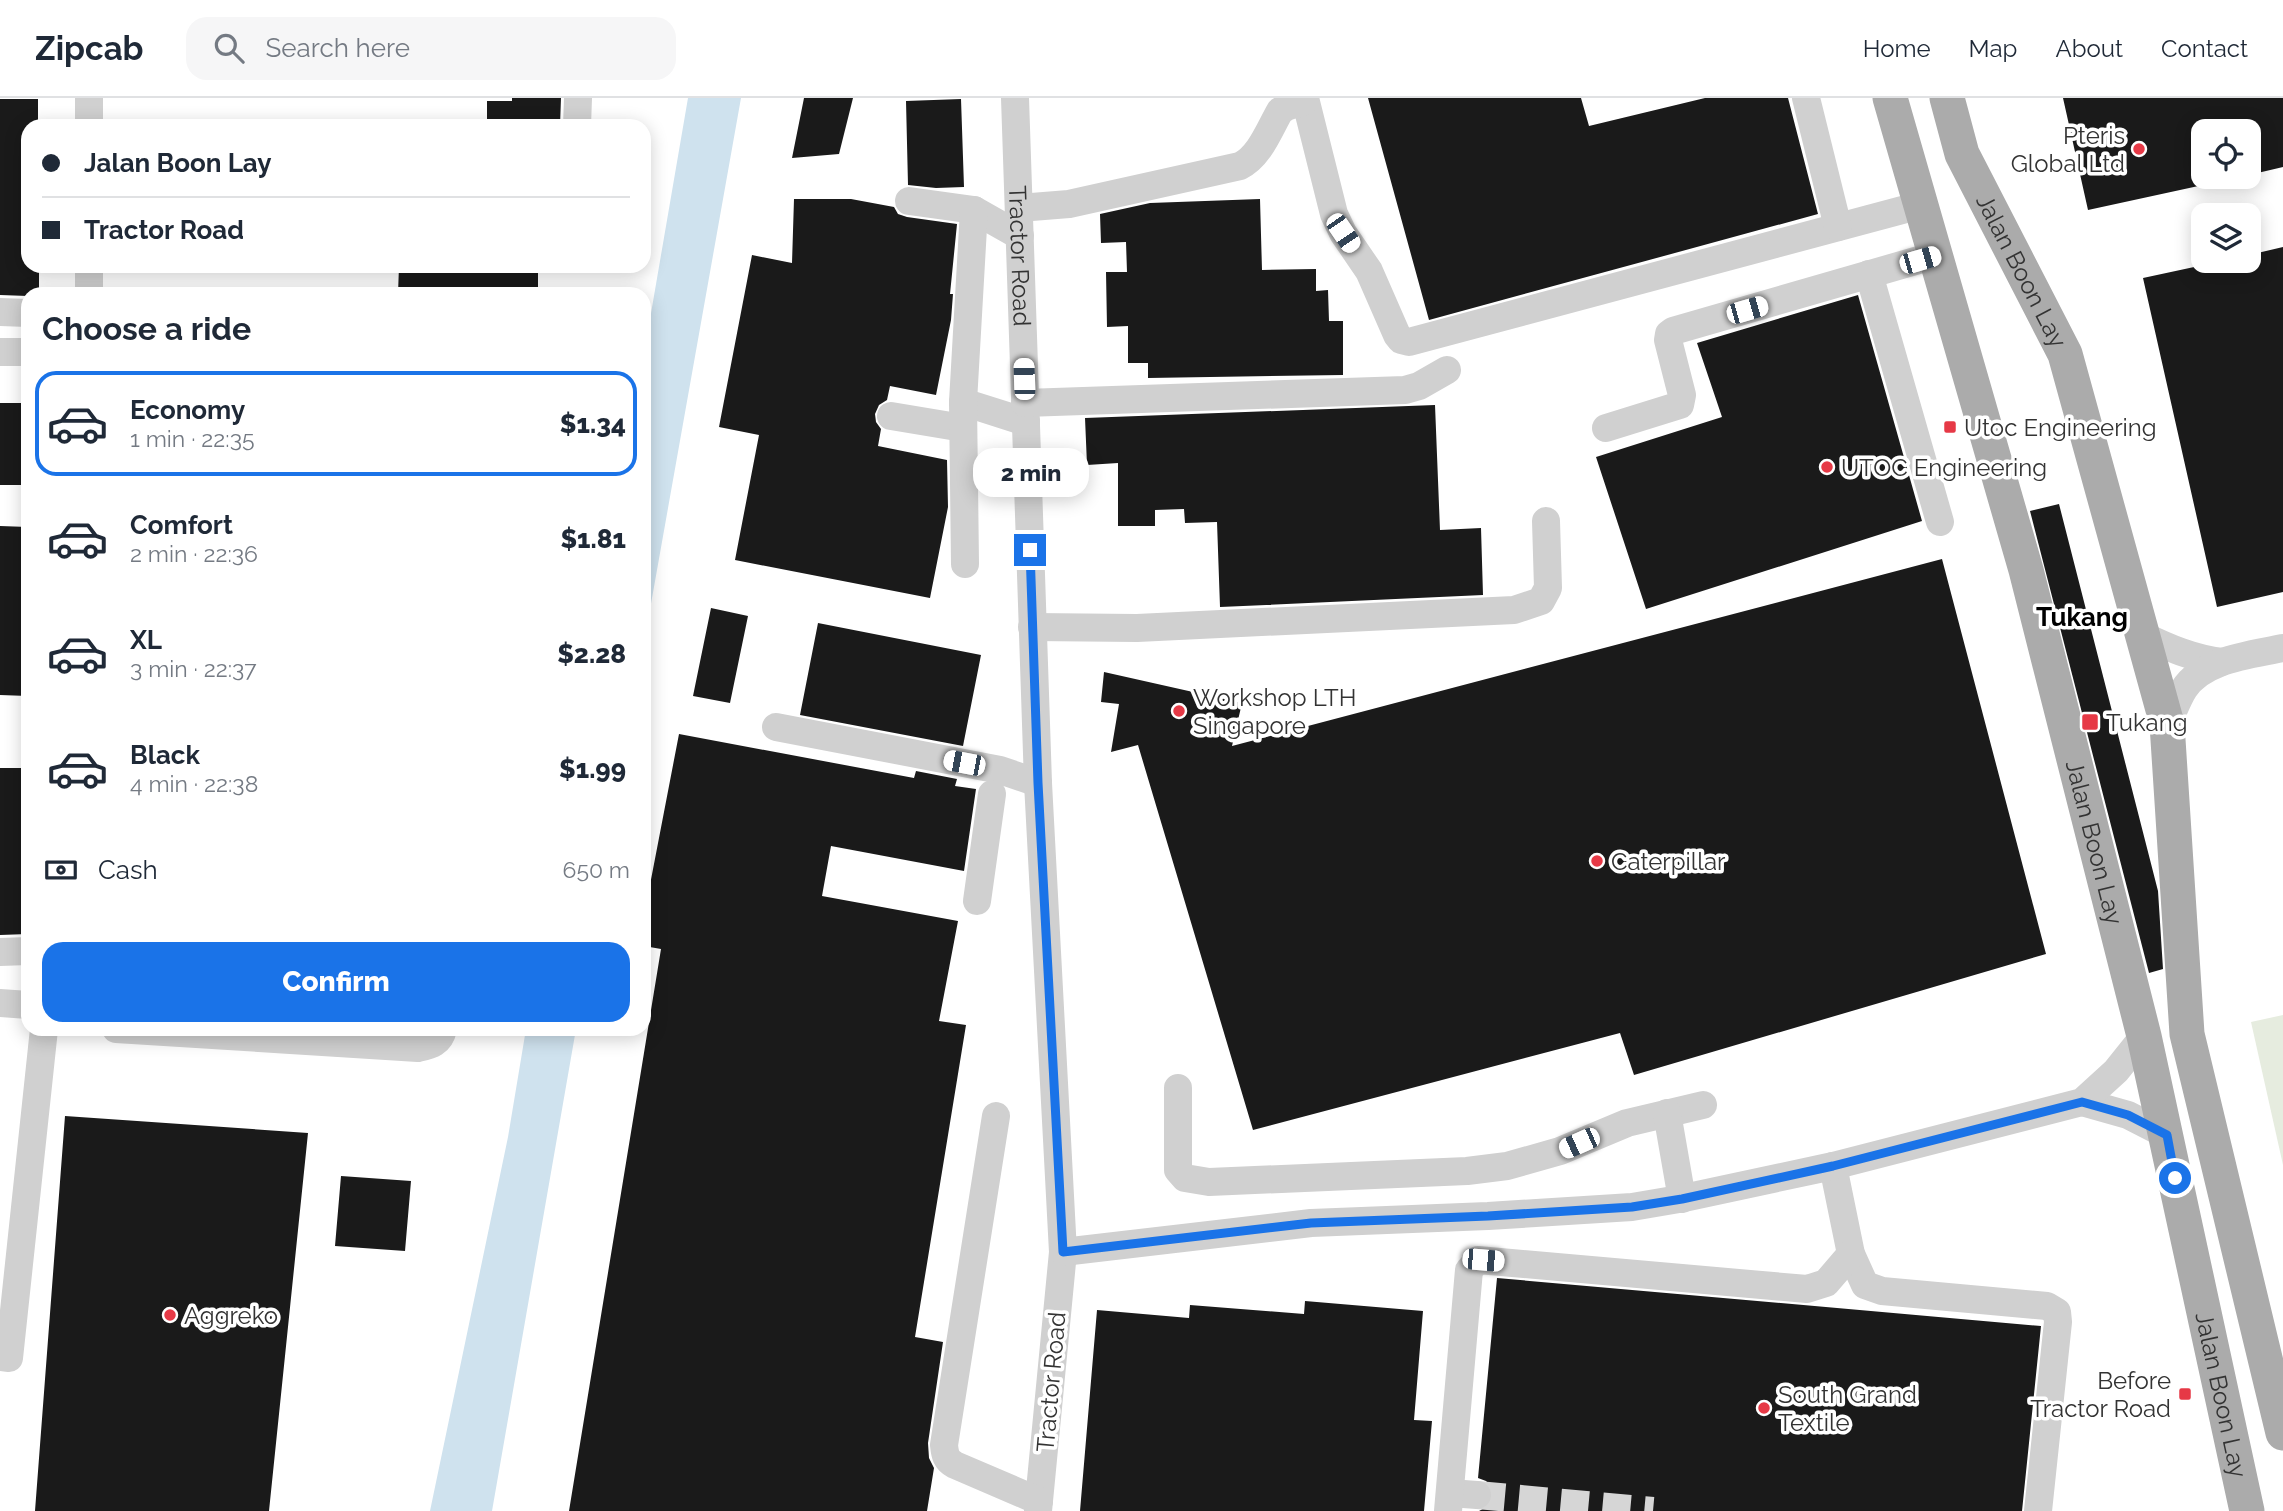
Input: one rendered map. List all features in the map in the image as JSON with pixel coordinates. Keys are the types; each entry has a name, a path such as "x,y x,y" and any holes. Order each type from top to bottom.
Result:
{"main road":[{"name":"Jalan Boon Lay","path":"1890,98 2026,570 2144,1036 2247,1511"},
{"name":"Jalan Boon Lay","path":"1947,98 1962,154 2065,354 2167,724 2187,1034 2283,1433"}],"street":[{"path":"89,98 89,119"},
{"path":"578,98 578,119"},
{"name":"Tractor Road","path":"1015,98 1038,783 1063,1252 1039,1506"},
{"path":"1806,98 1839,227"},
{"path":"1018,208 1069,204 1240,166 1250,161 1280,111 1305,100 1334,214 1343,233 1369,271 1401,340 1409,342 1921,205"},
{"path":"909,201 974,210 1020,236"},
{"path":"965,564 963,415 974,210"},
{"path":"1606,428 1680,405 1682,396 1668,336 1673,331 1936,255"},
{"path":"1869,274 1940,522"},
{"path":"0,312 21,313"},
{"path":"0,352 21,352"},
{"path":"891,416 1025,412 1405,390 1419,386 1447,370"},
{"path":"1032,626 1137,628 1514,610 1541,601 1548,588 1546,522"},
{"path":"2142,635 2198,659 2222,662"},
{"path":"2167,724 2184,689 2194,678 2222,662 2283,648"},
{"path":"776,727 1000,770 1038,783"},
{"path":"977,901 992,794"},
{"path":"0,951 21,951"},
{"path":"0,1003 21,1004"},
{"path":"0,1357 9,1358 43,1036"},
{"path":"227,1036 418,1048 431,1045 440,1040 441,1036"},
{"path":"1063,1252 1311,1223 1527,1214 1632,1207 1682,1199 1833,1166 2082,1102 2116,1071 2144,1036"},
{"path":"1178,1088 1178,1170 1185,1178 1209,1182 1467,1171 1507,1166 1560,1152 1627,1123 1703,1105"},
{"path":"2082,1102 2128,1115 2167,1135"},
{"path":"1667,1113 1682,1199"},
{"path":"996,1115 944,1445 948,1461 1039,1506"},
{"path":"1833,1166 1851,1254 1865,1285 1874,1289 2047,1306 2057,1312 2038,1511"},
{"path":"1458,1500 1469,1270 1478,1260 1807,1289 1826,1283 1851,1254"}],"shaded area":[{"path":"2283,1015 2283,1165 2251,1022"}],"water":[{"path":"688,98 741,98 651,604 651,313"},
{"path":"525,1036 575,1036 492,1511 430,1511 508,1137"}],"building":[{"path":"512,98 561,98 560,119 487,119 487,101 512,101"},
{"path":"804,98 853,98 839,154 792,158"},
{"path":"1368,98 1581,98 1589,126 1705,98 1788,98 1818,214 1429,320"},
{"name":"Pteris Global Ltd","path":"2063,98 2283,98 2283,167 2261,172 2261,119 2191,119 2191,188 2088,210"},
{"path":"0,99 38,99 38,119 21,119 21,273 39,273 39,287 21,287 21,296 0,295"},
{"path":"961,99 964,187 908,185 906,101"},
{"path":"794,199 851,199 894,207 898,214 907,217 957,224 950,294 953,294 951,320 936,395 890,386 887,400 879,405 875,414 881,429 878,446 947,460 948,507 930,598 735,560 759,435 719,427 752,255 792,263"},
{"path":"1260,199 1262,270 1316,269 1316,291 1328,290 1329,321 1343,321 1343,375 1148,378 1148,363 1128,363 1128,326 1107,327 1106,272 1127,272 1126,242 1101,243 1100,214 1150,203"},
{"path":"2283,247 2283,592 2217,607 2143,278 2191,268 2191,273 2261,273 2261,252"},
{"path":"399,273 538,273 538,287 398,287"},
{"name":"UTOC Engineering","path":"1858,295 1922,521 1646,609 1596,457 1722,417 1697,343"},
{"path":"0,403 21,403 21,485 0,485"},
{"path":"1435,405 1440,530 1481,528 1483,595 1220,607 1217,522 1185,523 1184,509 1155,510 1155,526 1118,526 1118,463 1087,465 1085,418"},
{"path":"2059,504 2158,891 2163,969 2149,973 2030,511"},
{"path":"0,526 21,527 21,696 0,695"},
{"name":"Caterpillar","path":"1942,559 2046,954 1634,1075 1620,1033 1253,1130 1138,745 1111,752 1119,704 1101,702 1104,672 1242,703 1232,746"},
{"path":"711,608 748,616 730,703 693,696"},
{"path":"818,623 981,655 963,746 800,715"},
{"path":"679,734 914,778 916,771 957,779 955,786 976,789 964,871 831,846 822,896 958,921 939,1021 966,1025 915,1337 943,1342 928,1443 929,1458 934,1468 927,1511 569,1511 647,1036 651,1036 651,1010 661,949 651,947 651,880"},
{"path":"0,768 21,768 21,934 0,935"},
{"name":"Aggreko","path":"65,1116 308,1133 269,1511 35,1511"},
{"path":"341,1176 411,1181 405,1251 335,1246"},
{"name":"South Grand Textile","path":"1497,1278 2041,1326 2022,1511 1479,1511 1490,1505 1493,1497 1492,1487 1478,1478"},
{"path":"1305,1301 1423,1311 1414,1420 1432,1421 1424,1511 1080,1511 1097,1310 1189,1318 1190,1305 1304,1314"}],"tunnel":[{"path":"1477,1495 1653,1511"}],"place":[{"name":"Pteris Global Ltd","path":"2139,149"},
{"name":"Utoc Engineering","path":"1950,427"},
{"name":"UTOC Engineering","path":"1827,467"},
{"name":"Workshop LTH Singapore","path":"1179,711"},
{"name":"Tukang","path":"2090,722"},
{"name":"Caterpillar","path":"1597,861"},
{"name":"Aggreko","path":"170,1315"},
{"name":"Before Tractor Road","path":"2185,1394"},
{"name":"South Grand Textile","path":"1764,1408"}],"district":[{"name":"Tukang","path":"2082,617"}],"route":[{"path":"1030,550 1038,783 1063,1252 1311,1223 1632,1207 1682,1199 1833,1166 2082,1102 2128,1115 2167,1135 2175,1178"}]}
